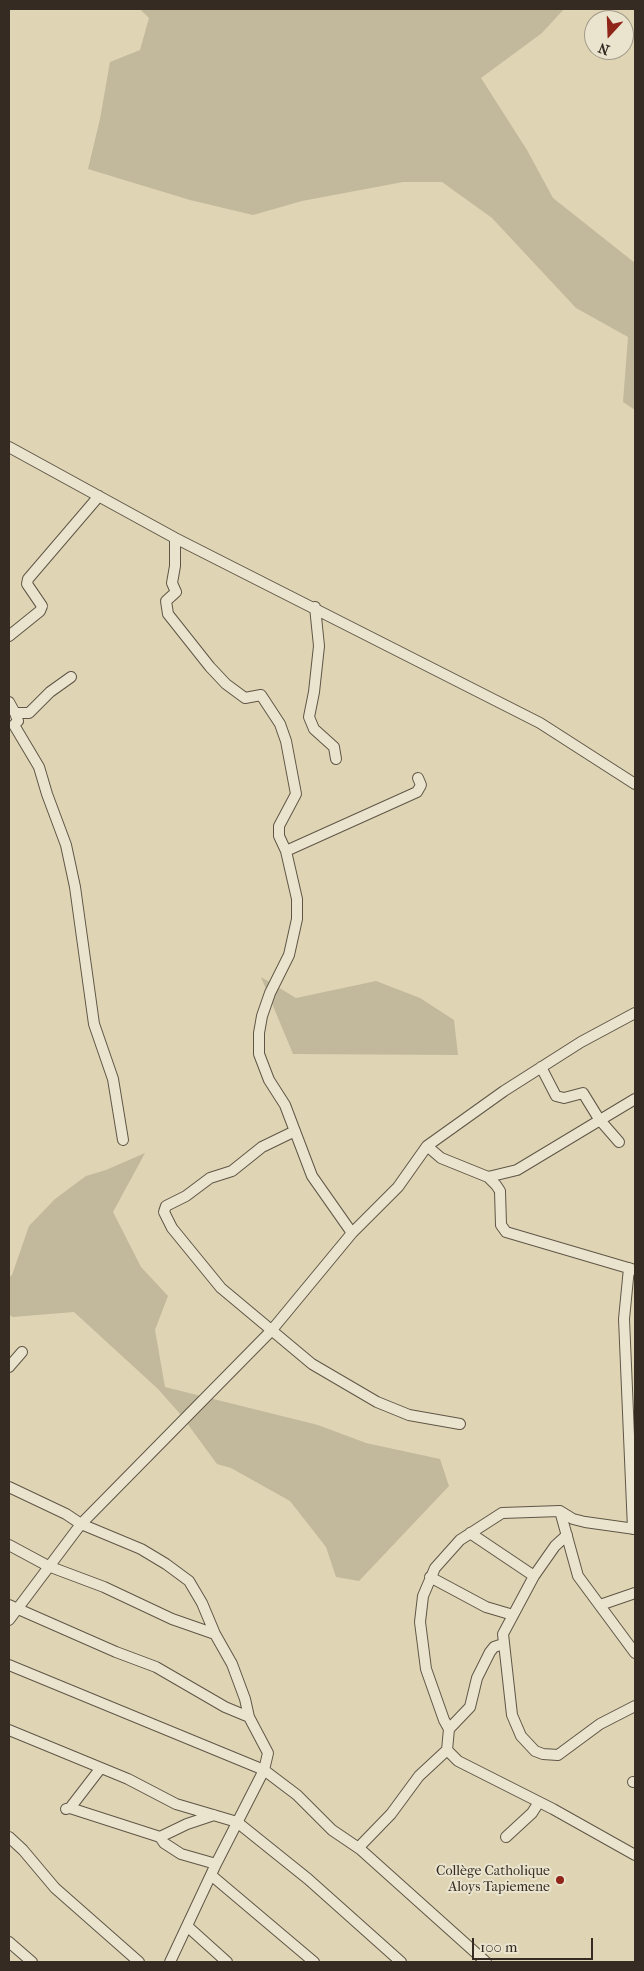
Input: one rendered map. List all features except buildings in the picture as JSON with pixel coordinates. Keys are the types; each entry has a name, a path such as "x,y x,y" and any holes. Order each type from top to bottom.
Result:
{"street":[{"path":"9,447 175,538 315,607 540,724 635,784"},
{"path":"9,636 40,611 42,606 27,584 28,579 99,496"},
{"path":"175,538 175,566 172,583 176,592 166,602 168,614 226,684 245,698 261,695 280,724 286,741 296,794 279,826 279,836 286,851 297,899 297,919 289,955 270,993 262,1016 258,1042 263,1067 285,1105 312,1176 352,1233"},
{"path":"315,607 318,646 314,692 309,717 314,729 334,748 336,759"},
{"path":"15,713 29,713 50,692 71,677"},
{"path":"9,702 18,721 14,725 39,767 46,794 66,845 76,896 94,1024 113,1079 123,1140"},
{"path":"286,851 417,792 421,785 418,778"},
{"path":"9,1620 13,1607 81,1524 271,1331 352,1233 398,1187 427,1146 504,1091 581,1042 635,1013"},
{"path":"541,1068 556,1096 564,1098 583,1093 599,1120 619,1142"},
{"path":"488,1178 517,1170 635,1099"},
{"path":"295,1132 262,1147 232,1170 210,1178 186,1196 166,1206 164,1212 187,1249 221,1288 312,1364 377,1402 409,1415 460,1424"},
{"path":"360,1849 361,1845 391,1814 419,1776 447,1750 449,1729 431,1685 423,1654 420,1622 421,1608 430,1577 451,1549 470,1533 502,1513 560,1511 572,1519 634,1529 624,1319 632,1269 506,1232 501,1225 500,1191 488,1178 450,1163 427,1146"},
{"path":"9,1367 22,1352"},
{"path":"9,1487 66,1514 81,1524 141,1549 182,1575 202,1604 215,1634 232,1664 249,1717 268,1753 264,1770 216,1864 170,1962"},
{"path":"560,1511 578,1576 635,1653"},
{"path":"470,1533 534,1576"},
{"path":"567,1535 555,1546 534,1576 518,1601 514,1615 502,1634 512,1715 521,1736 535,1751 543,1754 558,1755 600,1724 635,1706"},
{"path":"9,1545 48,1566 104,1587 172,1619 215,1634"},
{"path":"430,1577 486,1607 514,1615"},
{"path":"600,1605 635,1593"},
{"path":"13,1607 116,1652 156,1667 225,1706 249,1717"},
{"path":"449,1729 470,1707 478,1678 490,1652 494,1647 503,1644"},
{"path":"9,1666 264,1770 297,1795 332,1830 360,1849 486,1962"},
{"path":"9,1730 128,1779 176,1804 238,1822 308,1880 401,1962"},
{"path":"447,1750 458,1762 539,1802 635,1855"},
{"path":"100,1769 68,1809 160,1837 164,1843 181,1854 216,1864"},
{"path":"506,1837 532,1813 539,1802"},
{"path":"160,1837 187,1824 215,1815"},
{"path":"9,1837 24,1850 55,1888 139,1962"},
{"path":"211,1875 314,1962"},
{"path":"187,1926 227,1962"},
{"path":"9,1942 32,1962"}],"shaded area":[{"path":"140,9 564,9 542,33 481,78 527,150 553,198 635,263 635,410 623,402 628,337 576,308 492,218 442,182 403,182 302,201 253,215 190,200 88,169 100,119 110,62 140,50 149,18"},
{"path":"261,977 296,998 376,981 420,998 454,1020 458,1055 293,1054"},
{"path":"145,1153 113,1212 141,1267 168,1296 155,1330 165,1387 318,1425 366,1443 440,1459 449,1486 359,1581 336,1577 326,1547 290,1501 231,1468 217,1464 181,1415 158,1389 74,1312 13,1317 9,1315 9,1277 12,1275 29,1226 55,1199 86,1176 106,1170"}],"place":[{"name":"Collège Catholique Aloys Tapiemene","path":"560,1880"}]}
